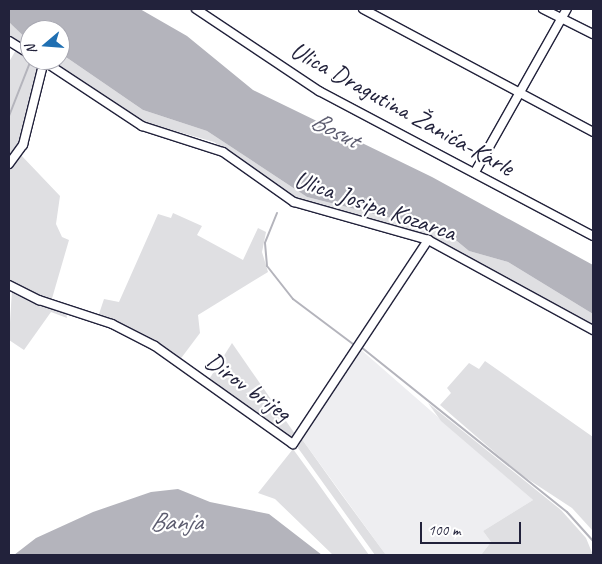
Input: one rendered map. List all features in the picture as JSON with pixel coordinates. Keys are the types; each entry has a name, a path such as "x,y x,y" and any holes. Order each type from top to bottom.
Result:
{"street":[{"name":"Ulica Dragutina Žanića-Karle","path":"196,9 319,91 593,236"},
{"path":"363,9 518,90 593,132"},
{"path":"543,9 593,34"},
{"path":"475,172 518,90 567,9"},
{"path":"9,41 20,48"},
{"name":"Ulica Josipa Kozarca","path":"9,164 23,145 42,70"},
{"name":"Ulica Josipa Kozarca","path":"59,70 142,126 223,152 294,202 428,240 593,330"},
{"name":"Dirov brijeg","path":"9,287 112,324 155,346 293,444 428,240"}],"shaded area":[{"path":"9,22 20,31 20,44 9,37"},
{"path":"17,48 20,50 20,70 40,70 24,134 9,160 9,62"},
{"path":"70,60 143,110 207,131 307,197 446,232 469,251 508,262 593,314 593,326 435,239 296,200 214,142 140,121 64,70 70,70"},
{"path":"20,154 60,196 56,224 62,237 69,240 51,302 9,283 9,166"},
{"path":"173,213 202,226 197,235 243,260 258,228 266,232 262,252 268,272 198,315 200,333 179,361 99,314 104,299 119,302 158,214 171,218"},
{"path":"12,289 66,313 67,318 51,312 24,350 9,340"},
{"path":"232,343 295,434 291,438 208,381"},
{"path":"359,348 533,500 483,531 491,542 481,555 386,555 299,435"},
{"path":"485,361 593,437 592,530 572,508 520,474 440,405 451,393 447,388 469,363 479,369"},
{"path":"428,403 561,510 586,538 593,555 481,555 491,542 483,531 533,500 441,421"},
{"path":"299,435 386,555 375,555 298,448"},
{"path":"293,449 369,555 333,555 275,499 258,493"}],"water":[{"name":"Bosut","path":"9,9 140,9 187,36 253,90 432,177 593,265 593,314 508,262 469,251 446,232 307,197 207,131 143,110 70,60 70,20 20,20 20,32 9,22"},
{"name":"Banja","path":"178,489 210,502 269,514 322,555 14,555 36,538 93,512 151,492"}],"waterway":[{"path":"9,116 27,70"},
{"path":"277,213 265,243 267,266 293,299 353,344"},
{"path":"361,347 567,512 593,541"}]}
